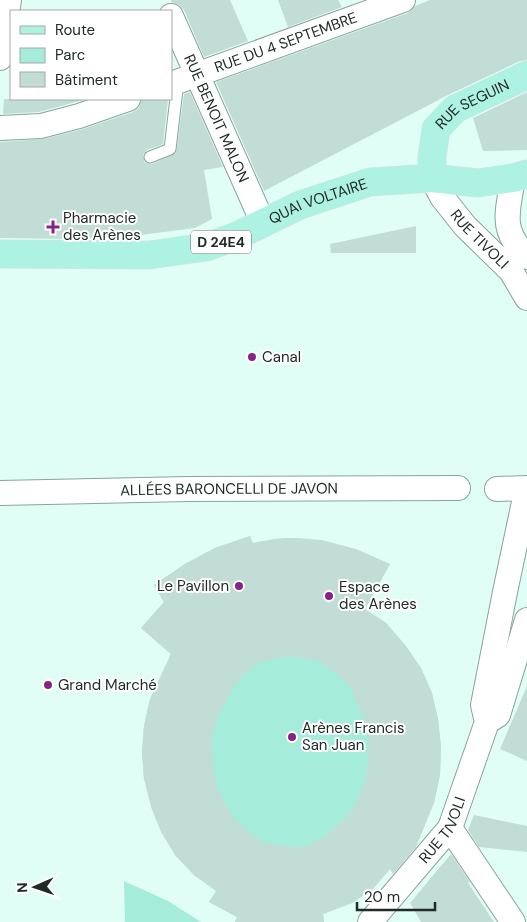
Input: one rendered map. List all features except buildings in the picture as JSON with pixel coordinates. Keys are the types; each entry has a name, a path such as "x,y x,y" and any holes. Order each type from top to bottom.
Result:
{"main road":[{"name":"RUE SEGUIN","path":"432,178 432,157 436,129 455,109 527,75"},
{"name":"D 24E4","path":"432,178 478,183 520,176"},
{"name":"QUAI VOLTAIRE","path":"0,254 149,256 207,247 239,235 300,205 370,182 432,178"}],"street":[{"path":"0,58 9,0"},
{"name":"RUE DU 4 SEPTEMBRE","path":"182,80 402,0"},
{"name":"RUE BENOIT MALON","path":"172,22 182,80 263,223"},
{"path":"0,128 42,126 79,116 125,100"},
{"name":"RUE TIVOLI","path":"520,176 507,210 508,230 527,257"},
{"name":"RUE TIVOLI","path":"432,178 442,197 465,226 511,271 527,298"},
{"name":"ALLÉES BARONCELLI DE JAVON","path":"0,493 188,489 458,488"},
{"path":"497,488 527,488"},
{"name":"RUE TIVOLI","path":"370,922 450,828 487,722 483,705 524,524 527,488"},
{"name":"RUE TIVOLI","path":"487,722 498,716 527,620"},
{"path":"450,828 514,922"}],"lane":[{"path":"150,158 170,149 182,80"}],"green space":[{"name":"Arènes Francis San Juan","path":"250,536 253,543 287,538 327,542 353,549 390,564 365,609 386,623 421,668 432,693 438,719 441,747 440,775 434,803 373,889 352,903 323,914 324,922 235,922 237,917 209,902 216,891 194,875 175,855 144,779 142,753 144,726 150,699 171,654 141,628 164,602 154,585 185,564 215,548"},
{"path":"124,881 168,901 201,922 125,922"}],"place":[{"name":"Pharmacie des Arènes","path":"53,227"},
{"name":"Canal","path":"252,357"},
{"name":"Le Pavillon","path":"239,586"},
{"name":"Espace des Arènes","path":"329,596"},
{"name":"Grand Marché","path":"48,685"},
{"name":"Arènes Francis San Juan","path":"292,737"}]}
